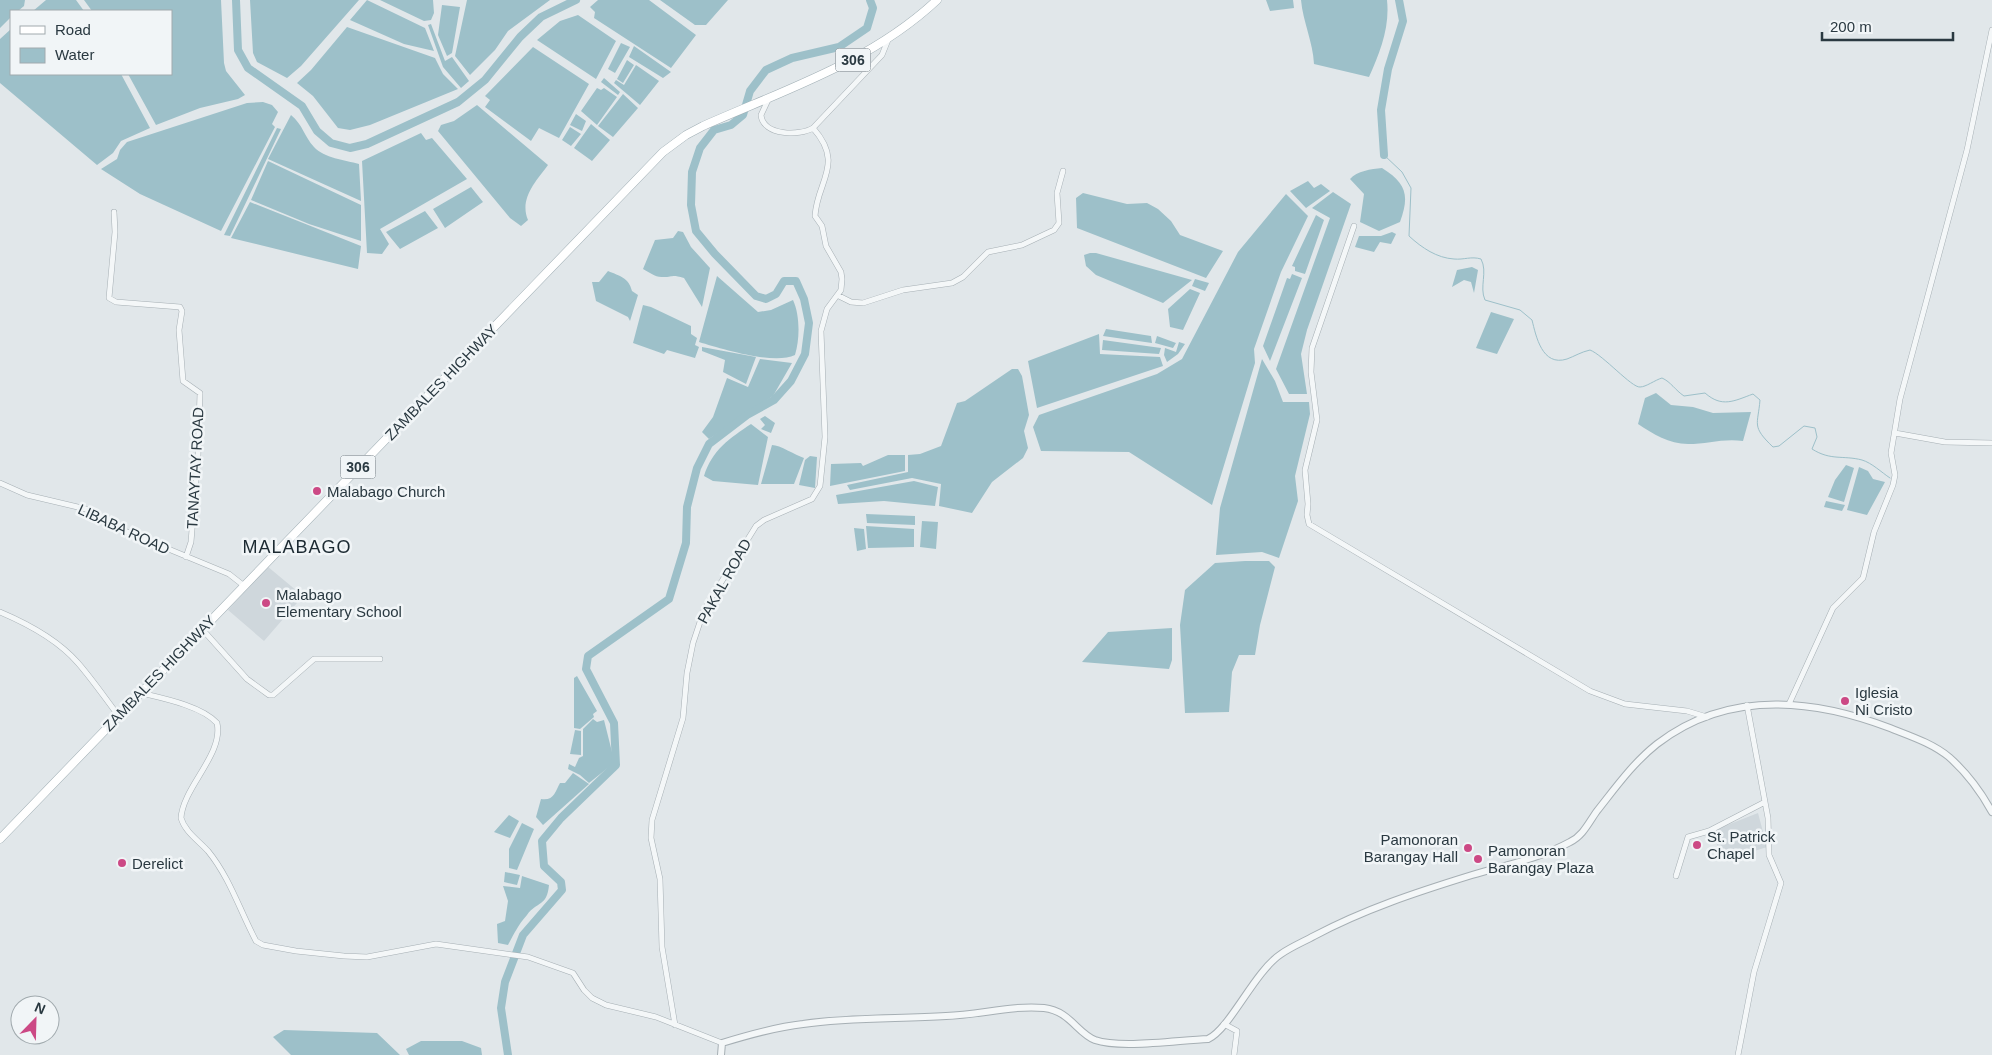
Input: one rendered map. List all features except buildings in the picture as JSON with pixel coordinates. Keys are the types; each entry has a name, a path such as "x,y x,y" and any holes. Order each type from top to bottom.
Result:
{"main road":[{"name":"ZAMBALES HIGHWAY","path":"0,839 649,166 686,135 758,101 830,72 888,40 937,0"}],"street":[{"path":"1789,704 1833,608 1860,583 1866,573 1874,532 1895,480 1891,454 1900,400 1967,150 1992,30"},
{"path":"771,96 761,115 762,121 768,126 776,130 792,133 802,133 813,128 882,55 888,40"},
{"path":"813,128 825,144 827,159 827,174 815,216 822,226 826,246 842,275 839,296 851,302 863,303 903,290 952,283 963,277 988,252 1022,245 1054,230 1059,223 1057,193 1063,171"},
{"name":"TANAYTAY ROAD","path":"114,212 115,232 109,298 116,302 180,308 182,311 178,330 183,381 200,393 198,456 191,542 186,557"},
{"path":"1354,226 1312,348 1311,372 1317,420 1305,470 1308,504 1306,515 1309,524 1600,696 1625,704 1687,711 1707,717"},
{"name":"PAKAL ROAD","path":"675,1025 663,955 660,879 651,838 652,820 683,718 687,673 693,643 704,610 756,526 764,520 812,499 818,491 825,438 821,330 827,310 839,296"},
{"path":"1895,433 1945,442 1992,443"},
{"name":"LIBABA ROAD","path":"0,483 27,495 86,509 120,529 229,574 243,585"},
{"path":"0,612 47,637 66,651 78,662 118,715"},
{"path":"202,628 247,679 269,695 273,695 314,659 380,659"},
{"path":"141,693 186,706 208,716 217,723 216,739 184,807 181,818 187,830 208,851 226,877 256,941 263,945 344,956 368,957 436,944 528,957 573,973 584,990 592,998 606,1005 656,1017 722,1043 803,1024 870,1018 948,1016 1019,1006 1047,1009 1060,1013 1073,1021 1090,1038 1120,1043 1208,1039 1213,1037 1224,1024 1265,967 1281,954 1389,900 1521,862 1572,842 1585,830 1625,776 1646,754 1668,736 1726,709 1748,705 1789,704 1847,714 1880,724 1935,748 1961,769 1992,812"},
{"path":"1738,1055 1756,963 1781,883 1769,854 1765,802 1748,705"},
{"path":"1676,876 1688,837 1709,831 1765,802"},
{"path":"1224,1024 1237,1031 1234,1055"},
{"path":"721,1055 722,1043"}],"shaded area":[{"name":"Malabago Elementary School","path":"267,566 303,596 264,641 228,610"},
{"path":"1758,813 1767,847 1723,861 1712,831"}],"water":[{"path":"0,0 25,0 24,6 19,10 10,10 10,18 0,28"},
{"path":"46,0 76,0 83,10 34,10"},
{"path":"84,0 221,0 226,71 245,95 238,99 200,108 156,125 129,75 172,75 172,10 91,10"},
{"path":"250,0 359,0 301,66 287,78 257,62 253,53"},
{"path":"367,0 425,28 434,51 404,44 350,20"},
{"path":"380,0 433,0 434,13 431,20 424,21"},
{"path":"467,0 550,0 508,31 495,50 470,75 455,56"},
{"path":"598,0 649,0 696,35 671,68 594,18 595,12 590,7"},
{"path":"660,0 728,0 706,25 695,25"},
{"path":"1266,0 1293,0 1294,8 1270,11"},
{"path":"1301,0 1387,0 1386,30 1369,77 1314,64"},
{"path":"442,5 460,7 452,53 447,56 438,35"},
{"path":"578,15 616,41 596,79 537,40 560,21"},
{"path":"431,24 445,61 452,57 469,81 461,88 443,67 428,25"},
{"path":"347,27 435,58 443,74 458,89 370,125 350,130 338,128 313,96 297,83 311,70"},
{"path":"10,30 10,75 122,75 150,128 121,141 113,153 97,165 0,83 0,39"},
{"path":"621,43 630,47 615,73 608,69"},
{"path":"634,46 671,72 663,78 629,57"},
{"path":"533,47 589,84 559,138 539,128 531,141 485,107 490,100 485,96"},
{"path":"627,60 634,65 623,83 617,79"},
{"path":"636,65 659,81 640,105 614,83 616,80 624,85"},
{"path":"604,78 620,92 618,95 601,82"},
{"path":"597,88 601,90 604,88 617,97 597,125 581,111"},
{"path":"623,94 638,108 613,137 598,126"},
{"path":"263,102 272,105 278,112 272,124 275,127 221,231 140,194 101,169 117,159 120,150 127,142 247,103"},
{"path":"477,105 548,165 530,191 526,205 528,220 521,226 510,218 438,131 441,125 454,121"},
{"path":"576,114 586,121 582,131 570,125"},
{"path":"291,115 318,151 341,160 359,164 361,201 268,159"},
{"path":"591,124 610,140 592,161 574,148"},
{"path":"570,127 581,134 571,146 562,140"},
{"path":"277,128 281,129 230,236 224,235"},
{"path":"421,133 426,140 432,138 467,179 380,229 389,244 382,254 367,253 362,161"},
{"path":"268,161 361,205 361,241 309,224 251,200"},
{"path":"1382,168 1401,185 1404,190 1405,204 1400,222 1379,231 1360,222 1364,194 1350,179 1360,172"},
{"path":"1308,181 1314,188 1321,184 1330,191 1306,208 1290,191"},
{"path":"471,187 483,202 445,228 433,209"},
{"path":"1333,192 1351,204 1307,330 1301,354 1307,394 1289,394 1276,369 1330,218 1312,208"},
{"path":"1083,193 1127,204 1147,203 1158,209 1171,221 1180,235 1223,251 1206,278 1077,228 1076,198"},
{"path":"1286,194 1308,216 1281,272 1254,349 1255,363 1212,505 1129,452 1041,451 1033,427 1039,415 1157,374 1182,359 1238,252"},
{"path":"250,202 361,246 358,269 231,238"},
{"path":"425,211 438,228 400,249 386,232"},
{"path":"1316,215 1324,220 1305,274 1295,271 1295,267 1292,266"},
{"path":"678,231 683,232 691,247 710,268 702,307 684,278 675,276 658,277 643,269 655,240 673,238"},
{"path":"1392,232 1396,234 1391,244 1380,242 1374,252 1355,247 1359,236 1381,236"},
{"path":"1096,253 1192,280 1163,303 1096,275 1086,266 1084,255"},
{"path":"1472,267 1478,270 1474,293 1471,282 1464,280 1452,287 1457,270"},
{"path":"608,271 626,280 632,291 638,295 630,321 628,317 596,301 592,282 599,282"},
{"path":"1292,274 1302,278 1270,361 1263,346 1287,278 1290,279"},
{"path":"717,276 758,312 771,310 793,300 797,313 798,327 798,342 795,355 786,358 761,357 699,342"},
{"path":"1195,279 1209,283 1205,291 1192,286"},
{"path":"1190,289 1200,293 1183,330 1170,327 1168,309"},
{"path":"643,305 691,326 691,334 697,338 695,345 699,347 695,358 667,350 664,354 633,343"},
{"path":"1491,312 1514,319 1497,354 1476,348"},
{"path":"1106,329 1151,336 1152,343 1103,336"},
{"path":"1099,334 1100,354 1160,357 1163,366 1037,408 1028,361"},
{"path":"1157,336 1176,343 1173,348 1155,343"},
{"path":"1103,340 1161,348 1159,354 1102,350"},
{"path":"1179,342 1185,344 1178,354 1167,362 1164,355 1165,348 1176,352"},
{"path":"702,347 756,357 746,384 723,372 725,360 702,351"},
{"path":"760,359 792,363 773,396 709,439 702,432 713,417 727,378 748,387"},
{"path":"1262,359 1275,381 1283,402 1309,402 1310,414 1295,476 1298,501 1279,558 1262,552 1216,555 1220,508"},
{"path":"1012,369 1018,369 1022,376 1029,415 1024,431 1028,448 1023,458 992,482 972,513 939,506 941,484 912,478 850,490 847,485 908,472 908,455 920,454 941,446 957,403 965,401"},
{"path":"1656,393 1671,405 1693,407 1713,413 1751,412 1743,441 1729,440 1681,444 1655,435 1638,424 1645,398"},
{"path":"765,416 775,423 771,433 761,429 765,425 760,419"},
{"path":"751,424 768,437 758,485 713,481 704,476 707,467 717,452 729,440"},
{"path":"772,445 804,458 794,484 761,484"},
{"path":"888,455 905,455 905,471 830,486 831,464 861,463 863,466"},
{"path":"810,456 817,457 815,488 799,485 805,460"},
{"path":"1846,465 1854,468 1844,502 1828,497 1835,480"},
{"path":"1859,467 1868,471 1873,479 1885,482 1867,515 1847,510"},
{"path":"914,481 938,487 935,506 884,501 838,504 836,495"},
{"path":"1826,501 1845,505 1842,511 1824,507"},
{"path":"866,514 915,516 915,525 867,523"},
{"path":"922,521 938,522 936,549 920,547"},
{"path":"866,526 914,529 914,547 868,548"},
{"path":"854,528 864,529 866,549 857,551"},
{"path":"1269,561 1275,567 1260,625 1255,655 1239,655 1232,672 1229,712 1185,713 1180,625 1185,590 1215,563"},
{"path":"1172,628 1172,660 1169,669 1082,662 1108,632"},
{"path":"577,676 597,711 593,714 594,717 580,729 574,728 574,678"},
{"path":"593,719 597,722 604,720 614,763 589,783 580,775 568,769 569,764 575,767 579,758 583,756 583,729"},
{"path":"575,730 581,731 581,755 570,754"},
{"path":"573,773 589,784 543,825 536,817 541,799 549,799 555,793 560,783 565,783"},
{"path":"509,815 519,821 510,838 494,832"},
{"path":"522,823 534,829 517,870 509,868 509,849"},
{"path":"505,872 520,875 517,885 504,882"},
{"path":"522,876 549,885 548,892 544,900 524,919 508,945 498,943 497,924 505,921 508,901 503,886 520,888"},
{"path":"284,1030 377,1033 400,1055 291,1055 273,1037"},
{"path":"421,1041 462,1041 481,1048 482,1055 409,1055 406,1049"}],"waterway":[{"path":"236,0 238,50 248,68 302,106 317,131 331,143 350,148 367,144 458,102 485,80 520,37 541,17 576,0"},
{"path":"508,1055 501,1008 505,982 523,935 562,890 561,882 544,866 542,841 561,818 616,765 614,723 586,669 588,656 669,599 686,543 687,507 697,468 709,444 747,415 774,400 791,381 805,354 809,323 804,299 796,281 784,281 776,294 766,299 756,296 715,254 696,231 691,205 692,172 700,148 714,130 731,125 743,115 750,91 766,70 792,58 839,47 867,28 873,8 870,0"},
{"path":"1384,155 1381,110 1388,69 1403,21 1399,0"},
{"path":"1384,155 1402,172 1411,188 1409,236 1424,248 1442,257 1481,259 1484,269 1483,295 1485,300 1520,310 1532,320 1538,341 1546,354 1552,359 1567,359 1590,350 1636,386 1645,386 1662,378 1684,396 1705,393 1711,398 1723,402 1753,394 1760,400 1757,420 1759,429 1773,447 1779,446 1804,426 1815,428 1817,437 1812,449 1825,455 1866,461 1890,478"}],"place":[{"name":"Malabago Church","path":"317,491"},
{"name":"Malabago Elementary School","path":"266,603"},
{"name":"Iglesia Ni Cristo","path":"1845,701"},
{"name":"St. Patrick Chapel","path":"1697,845"},
{"name":"Pamonoran Barangay Hall","path":"1468,848"},
{"name":"Pamonoran Barangay Plaza","path":"1478,859"},
{"name":"Derelict","path":"122,863"}],"district":[{"name":"MALABAGO","path":"297,547"}]}
